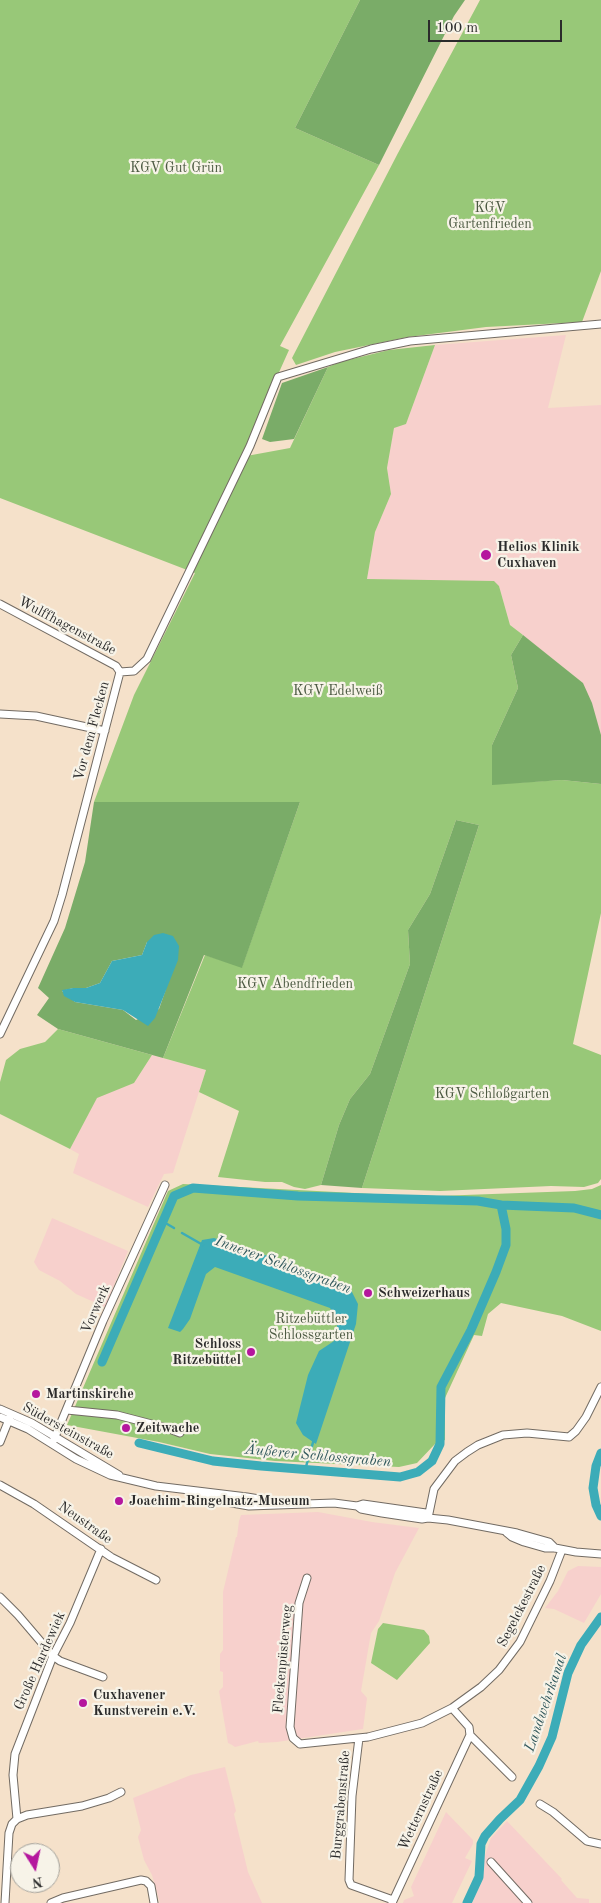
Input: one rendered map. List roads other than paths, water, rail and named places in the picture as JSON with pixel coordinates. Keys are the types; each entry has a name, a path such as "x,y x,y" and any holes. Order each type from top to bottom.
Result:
{"street":[{"name":"Vor dem Flecken","path":"0,1034 54,921 120,672 134,671 147,659 250,446 278,377 371,349 410,341 601,324"},
{"name":"Wulffhagenstraße","path":"0,604 116,666 120,672"},
{"path":"0,714 36,716 105,731"},
{"name":"Vorwerk","path":"54,1441 103,1322 165,1185"},
{"path":"428,1518 434,1489 456,1461 467,1452 478,1444 503,1435 569,1437 586,1417 601,1387"},
{"name":"Südersteinstraße","path":"0,1409 10,1417"},
{"path":"67,1410 117,1415 180,1432"},
{"name":"Südersteinstraße","path":"0,1417 10,1417 32,1423 54,1441 106,1466 121,1477 179,1489 270,1501 276,1504 334,1503 357,1506 362,1510 387,1514 462,1522 517,1533 549,1542 559,1549 601,1554"},
{"path":"0,1442 10,1417"},
{"name":"Neustraße","path":"0,1485 29,1501 111,1557 156,1580"},
{"name":"Große Hardewiek","path":"5,1903 9,1833 12,1824 17,1819 13,1775 15,1754 53,1656 70,1623 101,1549"},
{"name":"Segelckestraße","path":"295,1742 300,1744 359,1738 422,1723 452,1708 490,1679 520,1642 550,1581 559,1549"},
{"name":"Fleckenpüsterweg","path":"295,1742 290,1727 299,1603 307,1578"},
{"path":"0,1597 53,1656 60,1661 103,1677"},
{"path":"452,1708 469,1728 470,1735 512,1777"},
{"name":"Wetternstraße","path":"393,1900 470,1735"},
{"name":"Burggrabenstraße","path":"359,1738 352,1796 349,1880 352,1885 393,1900"},
{"path":"17,1819 28,1815 82,1806 109,1798 121,1792"},
{"path":"540,1804 553,1812 587,1841 601,1844"},
{"path":"490,1862 528,1903"},
{"path":"51,1903 63,1898 141,1880 146,1881 150,1886 154,1903"}],"water":[{"path":"163,933 173,936 179,946 178,960 155,1018 148,1026 123,1010 75,1002 64,996 62,990 86,988 100,983 112,961 142,955 147,942 154,935"},
{"name":"Innerer Schlossgraben","path":"214,1238 286,1262 351,1290 358,1304 356,1324 316,1444 303,1435 296,1423 308,1375 319,1351 334,1341 338,1321 330,1308 215,1267 206,1274 190,1319 183,1329 180,1332 168,1328 202,1240"}],"waterway":[{"name":"Äußerer Schlossgraben","path":"102,1362 174,1196 193,1188 298,1196 478,1201 501,1205"},
{"name":"Äußerer Schlossgraben","path":"139,1443 213,1461 261,1466 400,1477 418,1472 432,1461 440,1444 441,1387 471,1330 506,1245 506,1229 501,1205 574,1208 601,1215"},
{"name":"Äußerer Schlossgraben","path":"162,1221 174,1228"},
{"name":"Äußerer Schlossgraben","path":"182,1233 203,1245"},
{"name":"Innerer Schlossgraben","path":"305,1470 314,1439"},
{"name":"Landwehrkanal","path":"601,1453 596,1466 593,1488 596,1505 601,1516"},
{"name":"Landwehrkanal","path":"467,1903 479,1877 481,1844 485,1836 500,1819 520,1800 539,1766 552,1737 568,1673 581,1645 601,1617"}],"place":[{"name":"Helios Klinik Cuxhaven","path":"486,555"},
{"name":"Schweizerhaus","path":"368,1293"},
{"name":"Schloss Ritzebüttel","path":"251,1352"},
{"name":"Martinskirche","path":"36,1394"},
{"name":"Zeitwache","path":"126,1428"},
{"name":"Joachim-Ringelnatz-Museum","path":"119,1501"},
{"name":"Cuxhavener Kunstverein e.V.","path":"83,1703"}],"park label":[{"name":"KGV Gut Grün","path":"176,168"},
{"name":"KGV Gartenfrieden","path":"490,216"},
{"name":"KGV Edelweiß","path":"338,691"},
{"name":"KGV Abendfrieden","path":"295,984"},
{"name":"KGV Schloßgarten","path":"492,1094"},
{"name":"Ritzebüttler Schlossgarten","path":"311,1328"}]}
